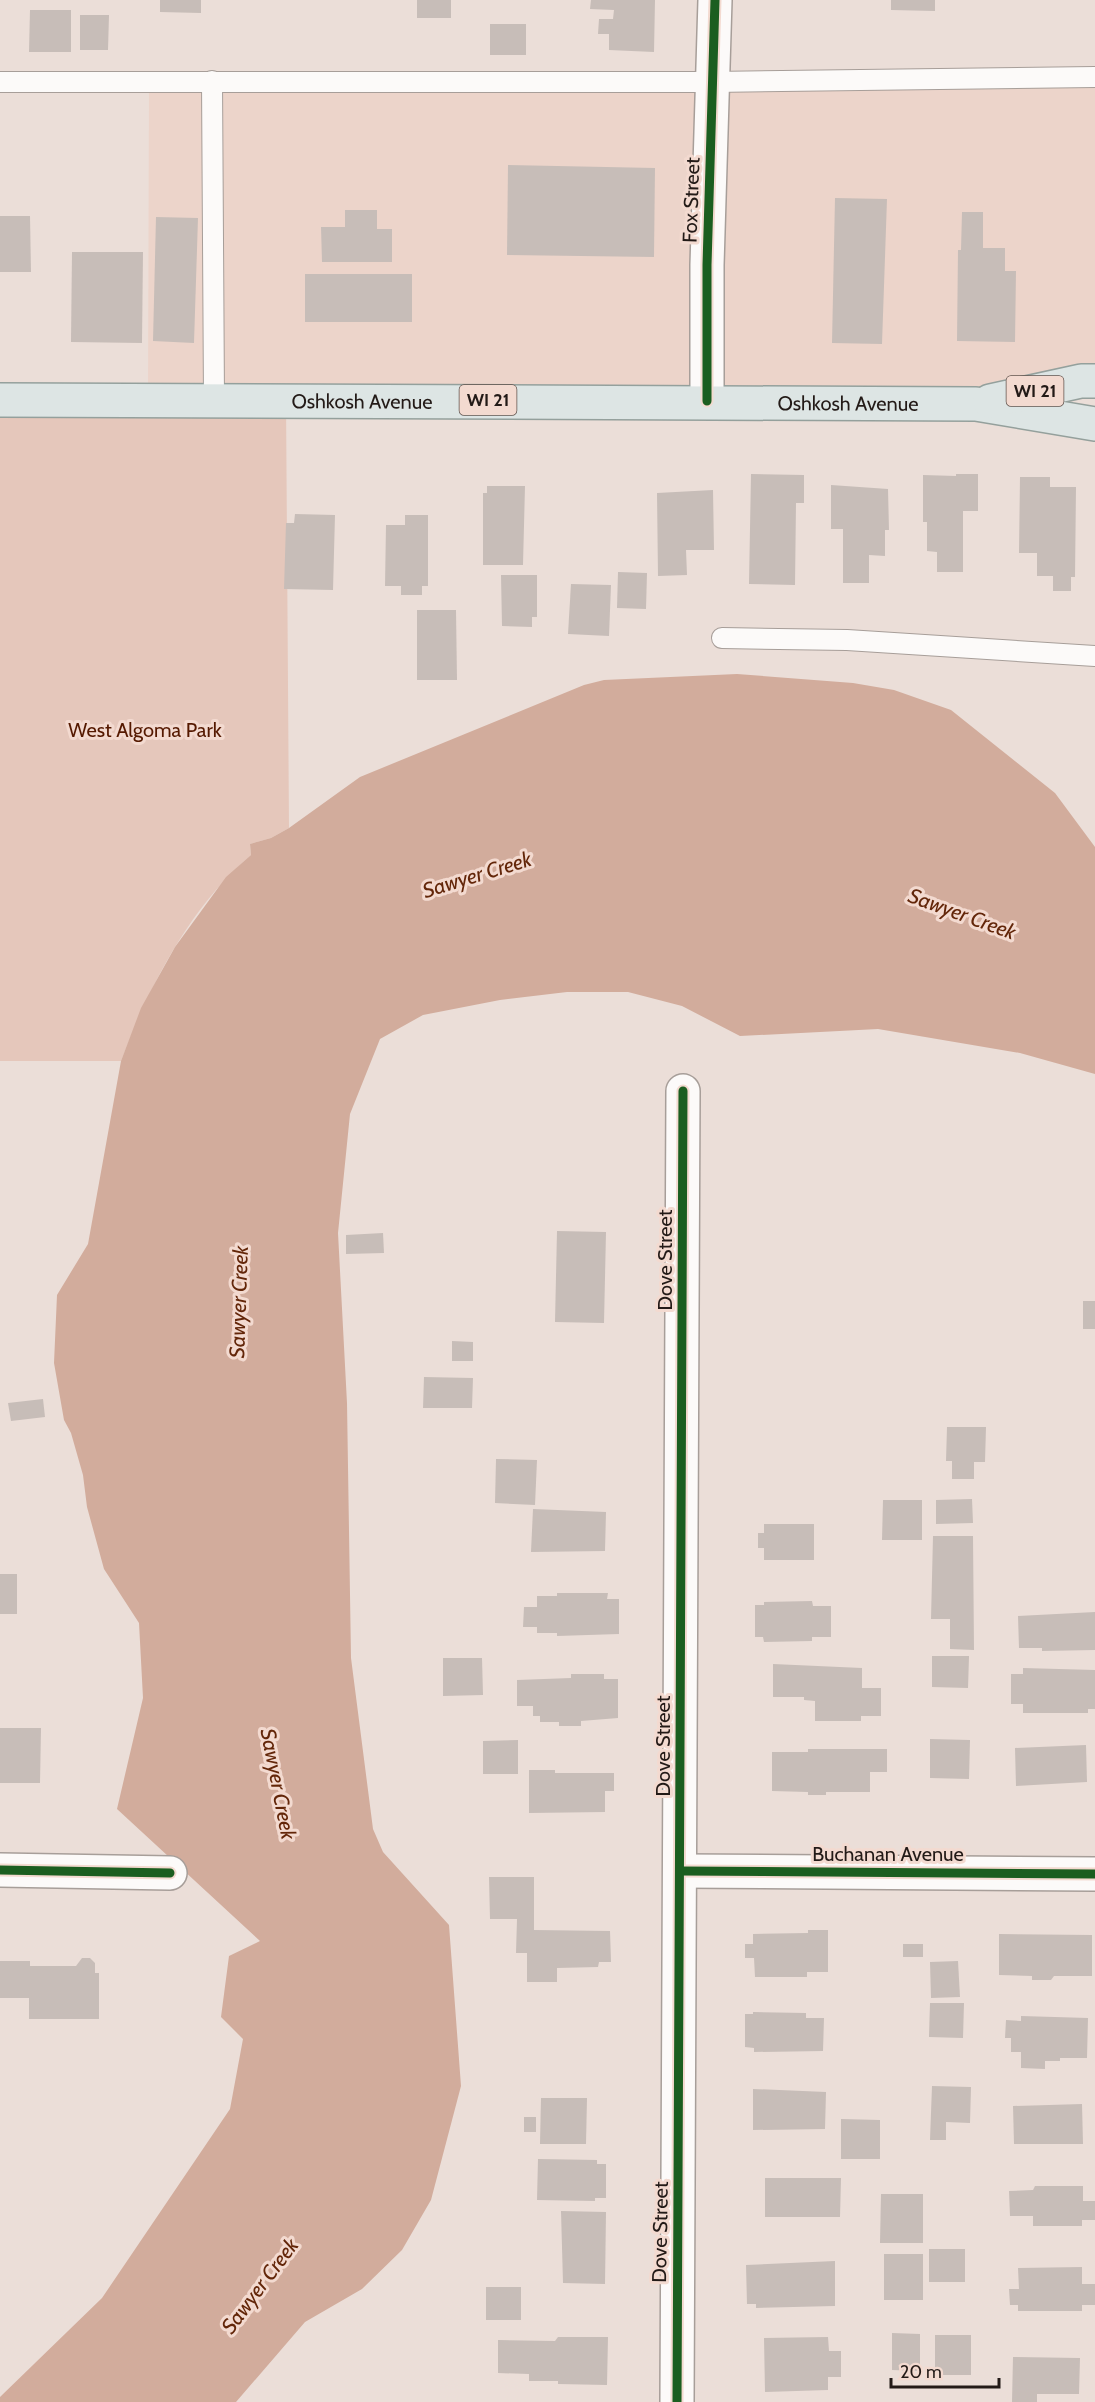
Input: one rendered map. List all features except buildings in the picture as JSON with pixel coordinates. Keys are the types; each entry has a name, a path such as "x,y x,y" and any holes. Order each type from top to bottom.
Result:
{"main road":[{"name":"Oshkosh Avenue","path":"976,404 1081,381 1095,381"},
{"name":"Oshkosh Avenue","path":"0,400 707,401 976,404 1095,424"}],"street":[{"name":"Fox Street","path":"707,401 707,265 715,0"},
{"name":"Dove Street","path":"677,2402 683,1091"},
{"path":"0,1870 170,1873"},
{"name":"Buchanan Avenue","path":"681,1871 1095,1874"}],"lane":[{"path":"0,82 713,82 1095,76"},
{"path":"212,81 214,399"},
{"path":"722,638 847,640 1095,656"}],"shaded area":[{"path":"1095,77 1095,381 976,404 148,400 149,82"}],"green space":[{"name":"West Algoma Park","path":"286,399 289,828 271,838 250,844 251,855 229,876 190,923 145,1004 121,1061 0,1061 0,400"}],"water":[{"name":"Sawyer Creek","path":"737,674 853,683 894,690 951,710 1055,793 1095,847 1095,1074 1020,1053 878,1029 740,1036 682,1006 628,992 567,992 500,1000 423,1015 380,1039 350,1114 338,1233 347,1403 351,1658 373,1829 383,1852 449,1925 461,2086 431,2200 402,2250 362,2289 305,2322 236,2402 0,2402 0,2397 102,2298 230,2109 243,2039 221,2017 229,1956 260,1941 117,1809 143,1698 139,1623 104,1569 87,1507 83,1475 71,1433 64,1420 54,1363 57,1295 88,1244 121,1061 141,1008 175,947 226,877 251,855 250,844 271,838 289,828 360,777 584,685 604,680"}],"cycle path":[{"path":"707,401 707,265 715,0"},
{"path":"677,2402 683,1091"},
{"path":"0,1870 170,1873"},
{"path":"681,1871 1095,1874"}]}
